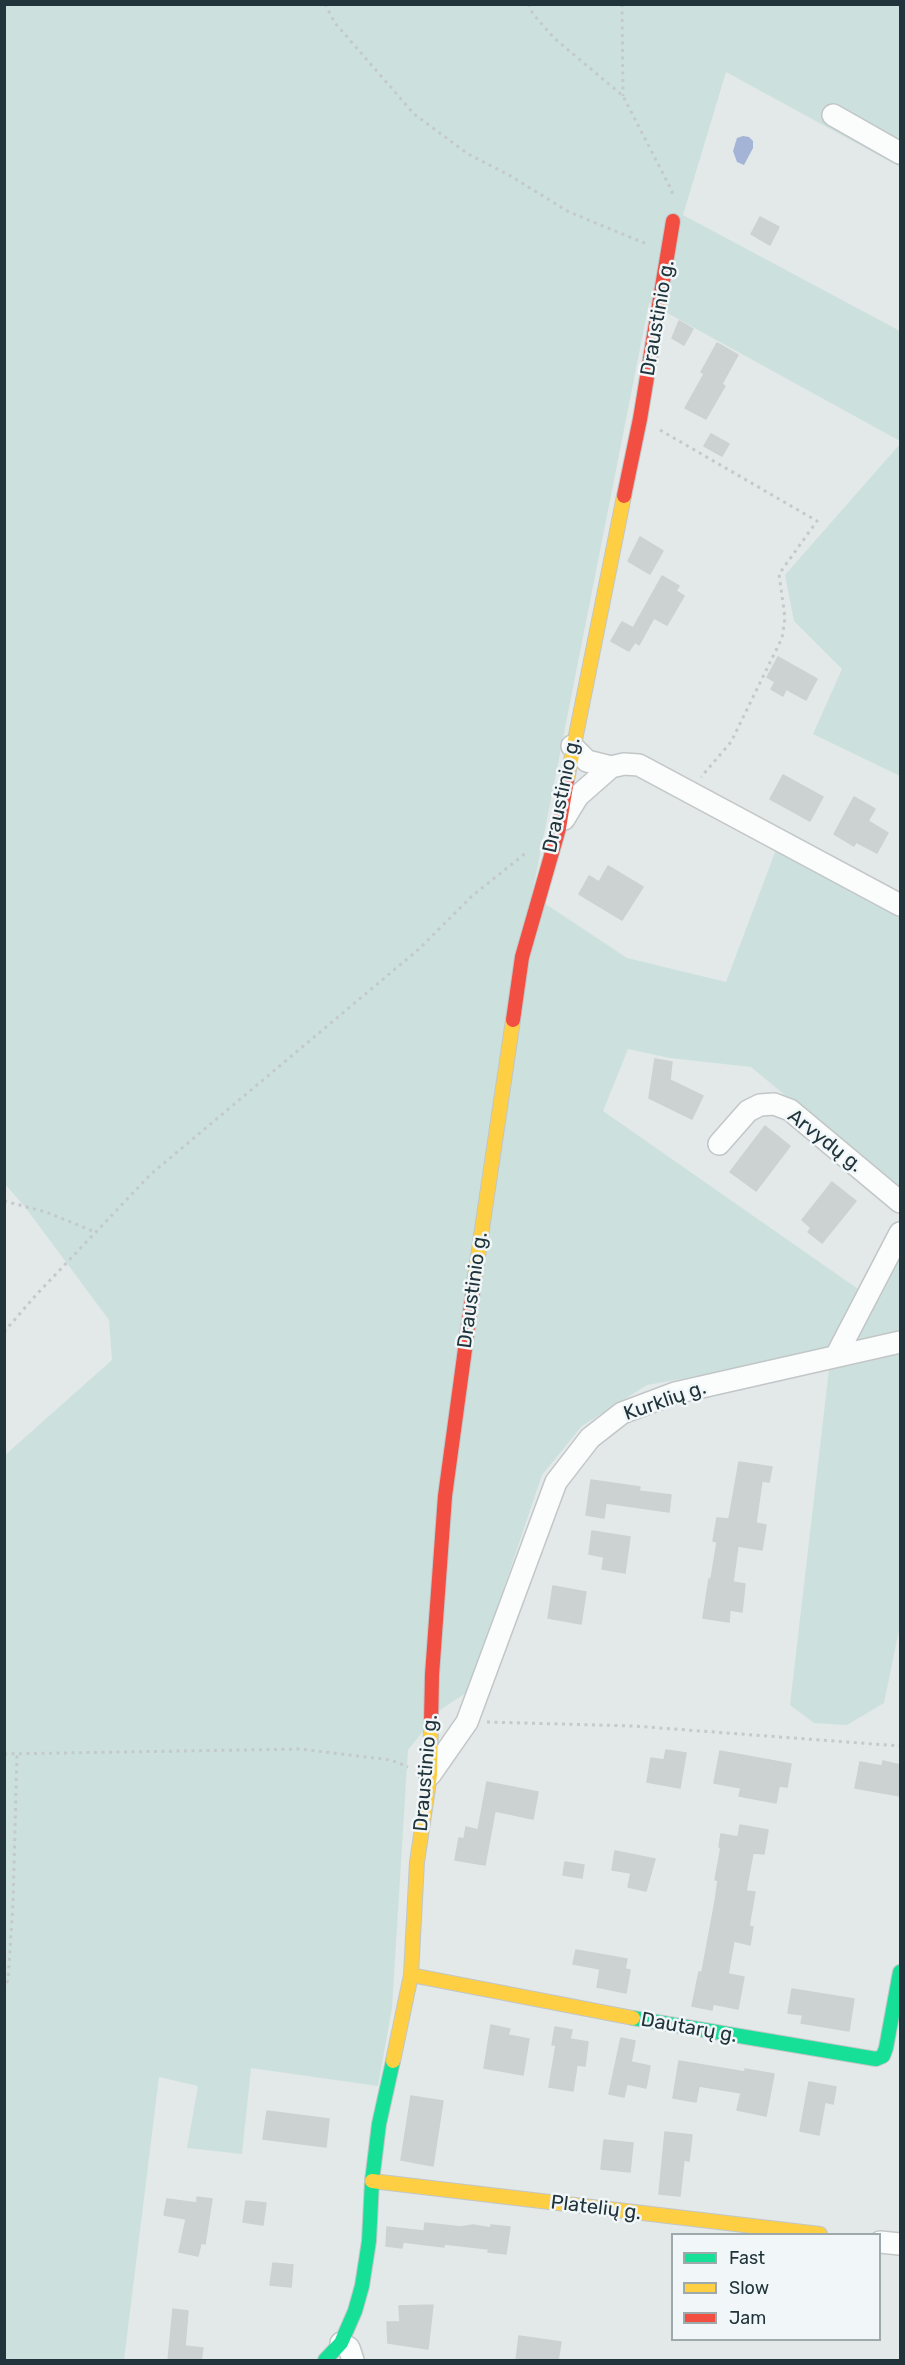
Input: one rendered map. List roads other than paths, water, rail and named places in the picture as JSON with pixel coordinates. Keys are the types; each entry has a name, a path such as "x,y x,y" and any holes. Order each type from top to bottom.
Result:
{"street":[{"path":"833,115 900,153"},
{"name":"Draustinio g.","path":"325,2361 341,2343 362,2286 369,2241 372,2181 379,2124 411,1975 417,1862 430,1775 432,1675 445,1496 522,957 544,873 559,828 572,746 640,419 669,254 672,221"},
{"path":"572,746 587,761 611,767 624,764 639,765 892,900"},
{"path":"559,828 578,796 611,767"},
{"name":"Arvydų g.","path":"719,1144 748,1112 760,1105 774,1104 790,1110 900,1202"},
{"path":"836,1356 900,1233"},
{"name":"Kurklių g.","path":"430,1775 467,1722 556,1482 590,1438 622,1413 675,1393 900,1342"},
{"name":"Dautarų g.","path":"411,1975 656,2022 876,2059 883,2056 886,2048 900,1972"},
{"name":"Platelių g.","path":"372,2181 803,2233"},
{"path":"881,2242 900,2244"},
{"path":"341,2343 349,2348 353,2361"}],"water":[{"path":"743,136 753,141 753,148 744,165 737,162 733,151 737,138"}]}
